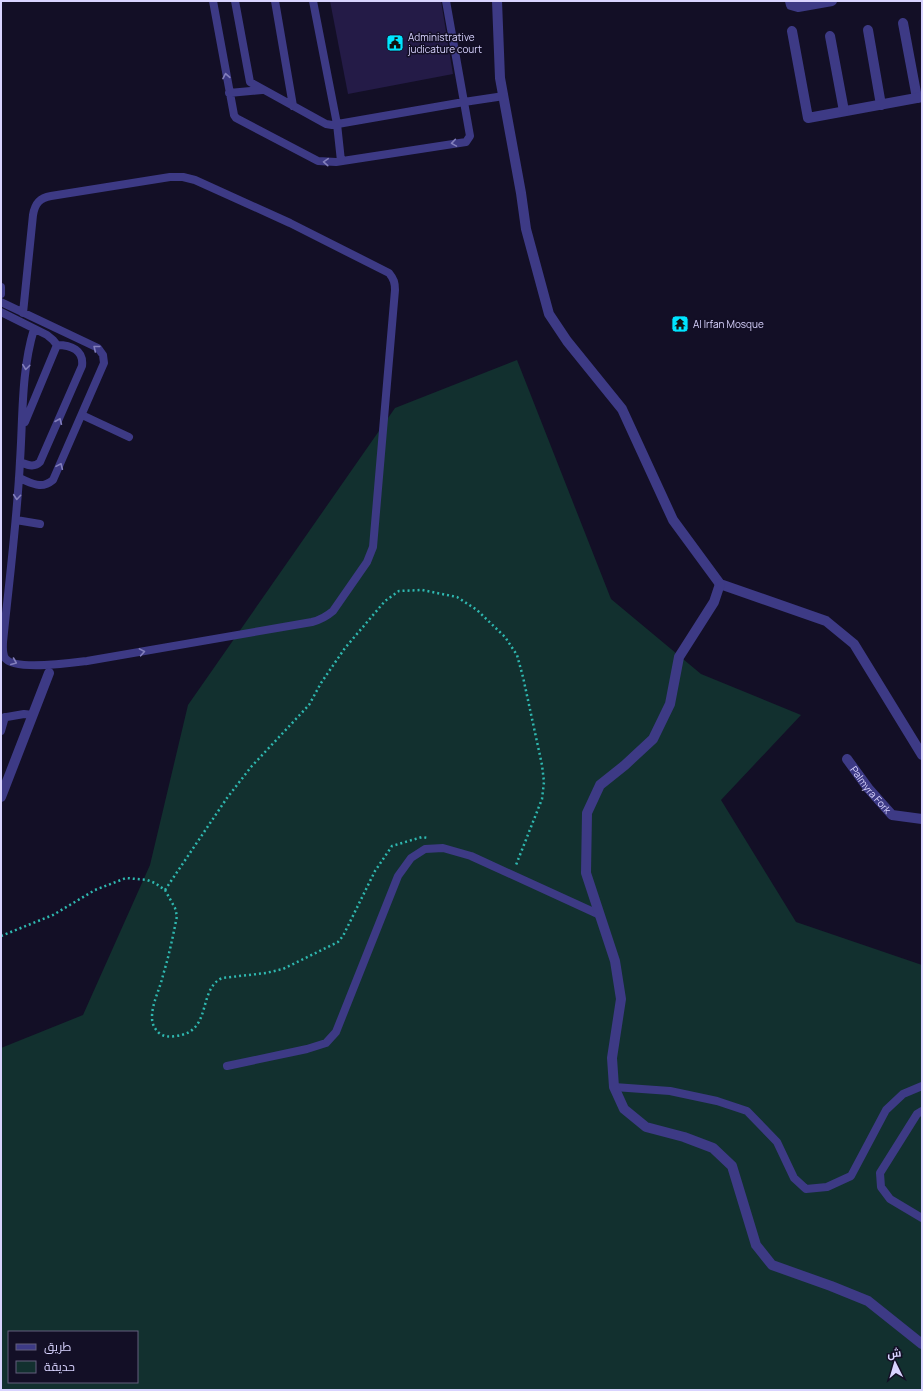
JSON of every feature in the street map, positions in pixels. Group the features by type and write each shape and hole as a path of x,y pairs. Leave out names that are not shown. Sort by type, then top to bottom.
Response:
{"street":[{"path":"497,1 500,78 526,229 549,314 567,341 622,409 673,520 720,584 826,621 854,644 922,755"},
{"path":"790,1 791,5 798,7 832,1"},
{"path":"792,31 808,118 920,97 903,23"},
{"path":"868,30 881,104"},
{"path":"830,36 844,111"},
{"path":"720,584 714,602 679,657 670,704 653,739 625,765 600,785 587,814 586,873 615,961 621,999 612,1058 614,1087 624,1109 646,1127 684,1137 713,1148 732,1166 756,1245 772,1266 831,1286 868,1301 922,1342"},
{"path":"1,797 51,669"},
{"name":"Palmyra Fork","path":"847,759 868,788 892,814 922,819"}],"lane":[{"path":"213,1 232,111 236,118 318,161 341,162 466,142 470,136 446,1"},
{"path":"235,1 249,79 252,84 326,124 332,125 504,96"},
{"path":"275,1 293,106"},
{"path":"313,1 338,124 341,162"},
{"path":"229,93 263,90"},
{"path":"23,313 34,207 38,201 44,197 170,177 183,177 195,180 290,223 389,273 395,284 372,547 367,562 333,611 320,620 312,622 51,669 10,662 5,657 3,650 16,520 26,366 34,329"},
{"path":"1,287 1,294"},
{"path":"1,302 98,348 103,355 104,363 53,480 48,484 41,486 19,478"},
{"path":"1,312 50,337 57,345 75,349 82,356 82,366 43,458 37,465 32,466 20,462"},
{"path":"75,349 80,339"},
{"path":"22,428 57,345"},
{"path":"82,415 129,437"},
{"path":"16,520 40,524"},
{"path":"1,729 3,718 24,714 33,715"},
{"path":"227,1066 307,1049 326,1043 336,1032 398,876 411,858 425,848 443,848 471,856 600,915"},
{"path":"614,1087 670,1091 717,1101 747,1111 777,1142 794,1178 806,1189 827,1187 851,1176 886,1110 903,1094 922,1086"},
{"path":"922,1111 917,1114 880,1173 881,1187 890,1199 922,1218"}],"path":[{"path":"165,890 227,798 251,767 309,705 321,683 346,648 385,601 398,591 422,590 457,597 477,610 500,631 517,655 525,684 542,765 544,782 542,799 512,875"},
{"path":"1,936 53,915 95,890 126,878 146,880 155,883 165,890 175,908 177,916 163,975 152,1012 152,1022 155,1029 162,1035 170,1037 180,1036 197,1027 211,988 216,981 222,978 266,973 283,969 338,942 345,932 375,871 392,846 422,837 431,838 443,848"}],"green space":[{"path":"517,360 611,599 701,674 801,715 721,800 796,922 922,965 922,1390 1,1390 1,1048 83,1015 150,865 188,705 395,408"}],"building":[{"name":"Administrative judicature court","path":"330,1 441,1 453,74 348,94"}],"place":[{"name":"Administrative judicature court","path":"395,43"},
{"name":"Al Irfan Mosque","path":"680,324"}]}
